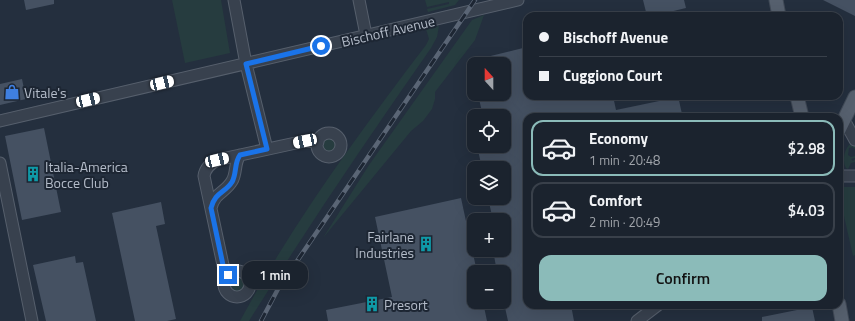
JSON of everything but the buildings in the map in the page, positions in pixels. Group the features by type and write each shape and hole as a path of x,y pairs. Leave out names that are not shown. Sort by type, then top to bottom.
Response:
{"main road":[{"path":"776,0 778,12"},
{"path":"843,121 855,97"},
{"path":"798,100 801,113"},
{"path":"840,309 842,321"}],"street":[{"path":"234,0 246,64 267,149"},
{"path":"359,0 366,35"},
{"name":"Bischoff Avenue","path":"0,121 518,0"},
{"path":"843,127 855,140"},
{"path":"228,275 223,265 204,172 213,162 305,141 318,142"},
{"path":"211,208 216,195 232,182 235,164 240,155"},
{"path":"0,163 32,321"},
{"path":"843,176 855,176"},
{"path":"637,321 653,309"}],"green space":[{"path":"172,0 221,0 230,53 185,63"},
{"path":"425,0 459,0 455,5 428,12 427,9 449,4 449,2 427,7"},
{"path":"484,15 475,40 435,92 435,99 432,109 423,121 411,131 323,238 369,165 472,20"},
{"path":"439,26 437,37 431,48 338,183 249,321 240,321 260,285 304,214 351,145 426,45 429,39 426,29"},
{"path":"329,138 334,140 336,145 334,150 329,152 324,150 322,145 324,140"},
{"path":"850,144 855,146 855,149 852,147 849,148 848,155 851,157 855,156 855,158 851,159 853,161 855,159 855,162 851,163 848,169 846,168 844,159 846,149"},
{"path":"843,187 855,187 855,255 853,256 843,212"},
{"path":"237,278 242,280 244,285 242,290 237,292 232,290 230,285 232,280"}],"railway":[{"path":"261,321 278,289 475,0"}],"place":[{"name":"Vitale's","path":"12,92"},
{"name":"Italia-America Bocce Club","path":"33,174"},
{"name":"Fairlane Industries","path":"426,244"},
{"name":"Presort","path":"372,304"}],"route":[{"path":"228,275 223,265 211,208 213,200 216,195 232,182 235,164 240,155 267,149 246,64 321,46"}]}
